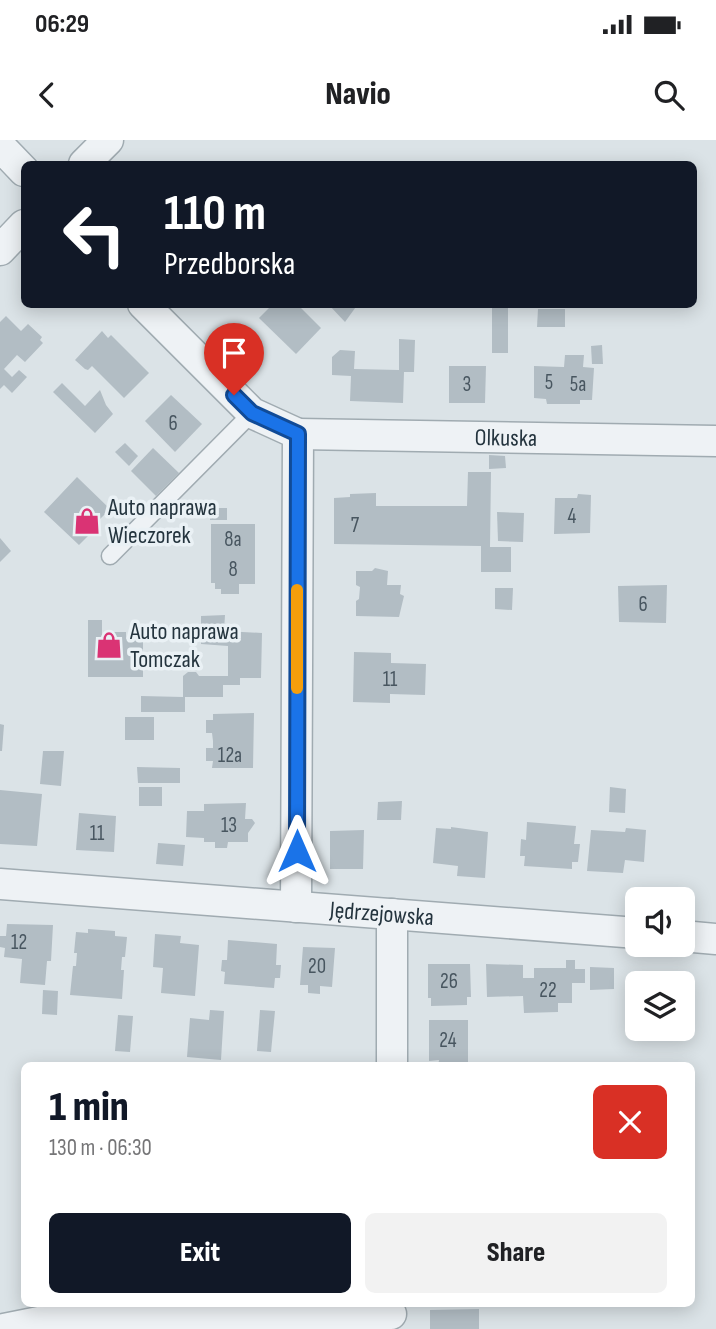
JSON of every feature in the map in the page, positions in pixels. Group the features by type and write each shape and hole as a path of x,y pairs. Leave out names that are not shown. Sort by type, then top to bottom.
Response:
{"street":[{"path":"87,161 108,140"},
{"path":"0,146 21,168"},
{"path":"0,250 21,228"},
{"path":"147,308 252,413 298,434 296,907"},
{"name":"Olkuska","path":"298,434 716,441"},
{"name":"Jędrzejowska","path":"0,884 625,932"},
{"path":"392,914 392,1062"},
{"path":"695,937 716,939"},
{"path":"4,1329 54,1319 391,1316"}],"lane":[{"path":"110,556 252,413"}],"building":[{"path":"269,308 301,308 321,328 296,354 259,318"},
{"path":"332,308 355,308 345,322"},
{"path":"492,308 508,308 508,353 492,353"},
{"path":"538,309 565,309 565,327 537,327"},
{"path":"6,316 21,331 28,324 42,337 40,340 43,343 25,362 17,355 4,369 12,377 19,370 27,377 12,393 4,385 0,389 0,322"},
{"path":"102,331 108,338 111,335 149,373 124,398 92,366 88,370 85,369 75,360"},
{"path":"399,339 415,340 414,372 404,372 403,403 350,401 351,376 332,375 332,357 340,350 355,351 354,369 399,370"},
{"path":"602,345 603,364 592,364 591,346"},
{"path":"565,355 584,355 583,367 594,368 592,400 580,400 580,404 547,404 546,399 534,398 534,366 564,367"},
{"path":"449,366 486,366 485,403 449,403"},
{"path":"62,383 85,406 100,390 113,414 95,433 53,392"},
{"path":"171,395 202,424 175,452 145,421"},
{"path":"125,443 138,456 129,466 115,452"},
{"path":"153,448 179,473 156,496 131,471"},
{"path":"489,455 505,456 506,468 489,469"},
{"path":"468,472 491,472 490,547 511,547 511,572 481,572 481,546 334,544 334,498 376,493 376,506 467,506"},
{"path":"77,477 110,509 96,523 99,525 79,545 44,512"},
{"path":"578,494 591,495 590,533 554,534 555,498 577,498"},
{"path":"210,508 227,508 227,520 210,520"},
{"path":"497,512 524,513 523,542 498,541"},
{"path":"211,524 255,524 255,584 239,584 239,594 221,594 221,589 215,589 215,583 211,583"},
{"path":"0,538 11,551 0,562"},
{"path":"375,568 388,571 387,585 401,585 400,594 404,596 399,617 356,616 360,587 356,585 356,571 372,571"},
{"path":"667,585 666,623 619,622 618,586"},
{"path":"495,588 513,588 512,610 495,609"},
{"path":"225,615 224,631 262,633 261,678 240,678 240,685 223,685 223,697 185,697 185,712 141,712 141,696 183,697 183,676 188,672 196,672 199,676 228,676 228,646 201,644 201,616"},
{"path":"88,620 102,620 102,639 108,639 108,632 126,632 126,639 143,639 143,677 88,677"},
{"path":"354,652 391,653 391,663 426,664 425,695 390,694 390,703 353,702"},
{"path":"254,713 253,768 212,768 213,761 206,761 206,748 213,748 213,741 212,733 206,733 206,720 213,720 213,714"},
{"path":"125,717 154,717 154,740 125,740"},
{"path":"0,724 4,725 2,751 0,751"},
{"path":"43,751 64,751 61,786 40,784"},
{"path":"137,767 180,768 180,783 138,783"},
{"path":"139,787 162,787 162,806 139,806"},
{"path":"610,787 626,789 625,813 609,812"},
{"path":"0,790 42,794 37,846 0,844"},
{"path":"402,801 401,820 377,820 378,802"},
{"path":"246,803 245,819 252,819 255,823 248,833 248,842 228,842 227,848 215,848 215,842 186,837 187,811 204,811 204,804"},
{"path":"79,813 116,816 114,852 76,850"},
{"path":"527,822 576,826 574,844 580,844 578,862 572,862 572,869 524,866 525,856 520,856 521,839 526,840"},
{"path":"451,827 488,832 485,878 457,876 458,866 433,863 436,828"},
{"path":"626,828 646,830 644,862 625,860 623,873 587,871 591,830 625,832"},
{"path":"364,830 363,869 330,869 330,831"},
{"path":"158,843 185,845 183,866 156,864"},
{"path":"7,924 53,925 51,961 47,961 45,985 20,983 22,959 4,957 5,948 0,947 0,936 6,936"},
{"path":"88,929 115,931 115,936 127,937 125,957 122,957 122,999 70,995 73,966 76,966 76,932 88,933"},
{"path":"155,934 181,936 180,943 199,945 195,996 161,993 163,968 153,967"},
{"path":"228,940 277,944 276,965 281,965 280,978 275,978 274,988 224,984 222,960 227,960"},
{"path":"303,947 335,948 332,987 320,986 320,994 308,993 308,985 300,985"},
{"path":"566,960 575,960 575,969 585,969 585,983 572,983 572,1003 558,1003 558,1012 524,1013 523,996 487,997 486,964 523,965 523,978 534,978 534,968 566,968"},
{"path":"428,964 470,964 471,997 467,997 467,1005 431,1006 431,998 428,998"},
{"path":"590,967 614,968 614,989 590,990"},
{"path":"43,990 58,991 57,1015 42,1014"},
{"path":"210,1010 224,1011 221,1060 187,1057 190,1018 209,1020"},
{"path":"260,1010 275,1011 271,1052 257,1051"},
{"path":"118,1015 133,1016 130,1052 115,1051"},
{"path":"429,1020 468,1020 468,1062 429,1061"},
{"path":"479,1309 479,1329 430,1329 430,1310"}],"slow traffic":[{"path":"297,590 297,688"}],"place":[{"name":"Auto naprawa Wieczorek","path":"87,521"},
{"name":"Auto naprawa Tomczak","path":"109,645"}],"route":[{"path":"234,395 252,413 298,434 297,851"}]}
